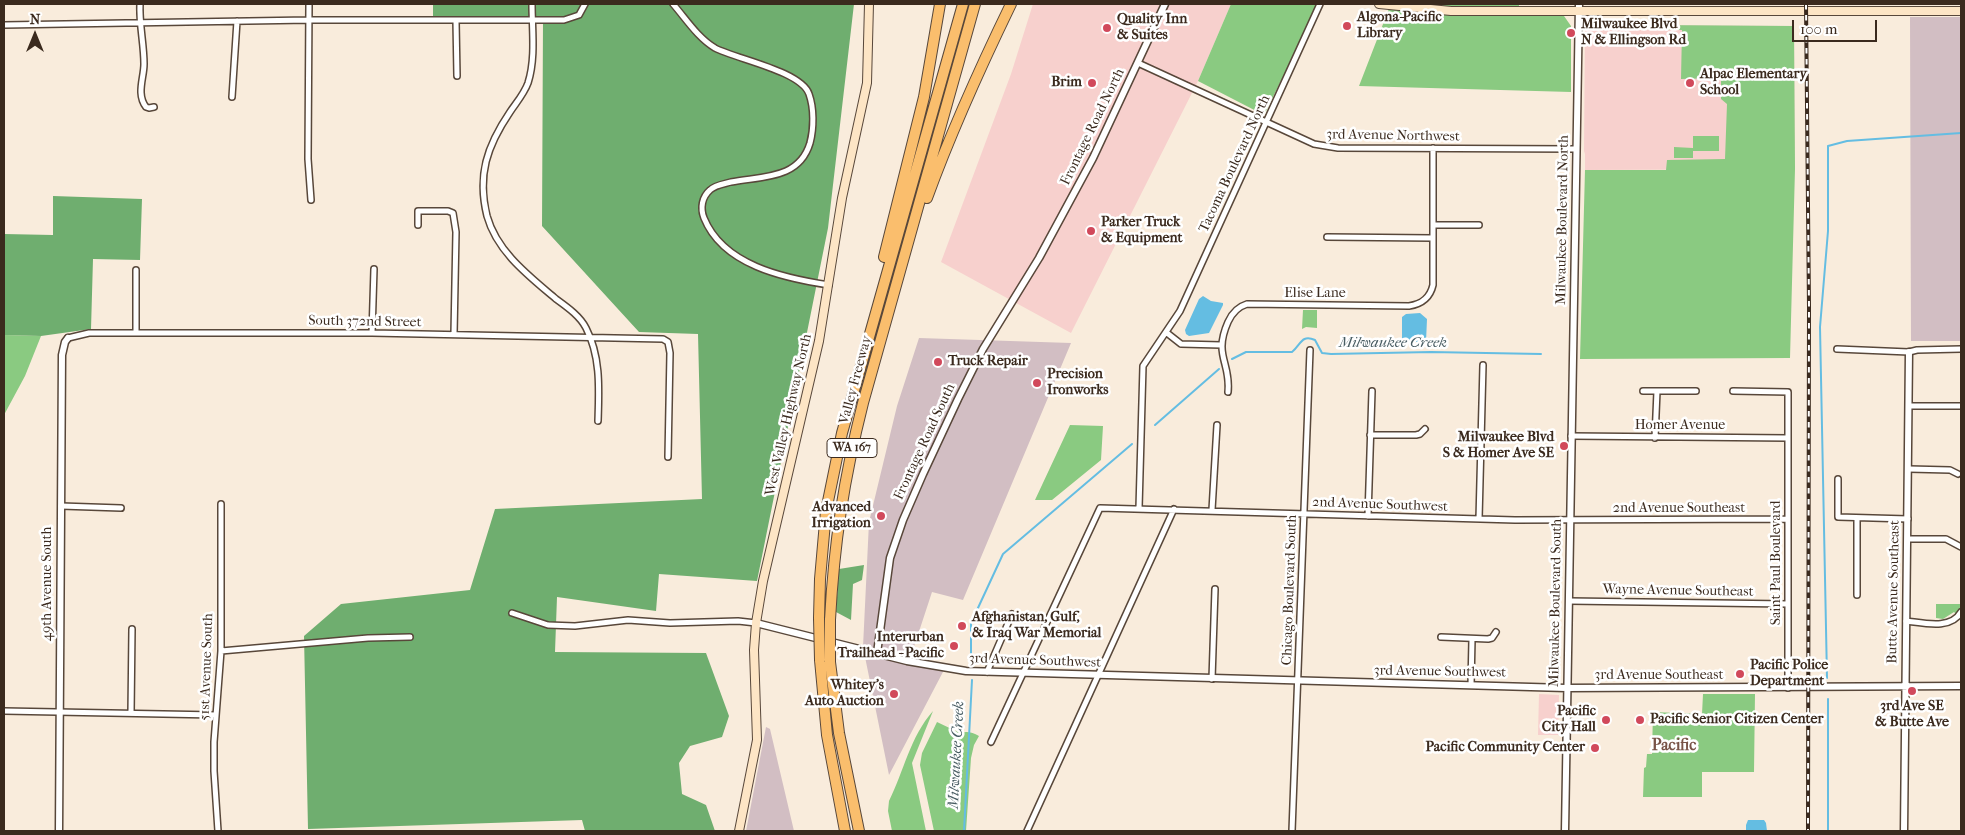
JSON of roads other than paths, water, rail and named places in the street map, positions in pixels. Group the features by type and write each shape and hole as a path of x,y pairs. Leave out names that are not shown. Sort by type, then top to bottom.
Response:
{"highway":[{"path":"859,367 865,329 926,88 940,4"},
{"name":"Valley Freeway","path":"845,831 827,735 820,660 821,559 826,511 838,451 859,367 963,4"},
{"name":"Valley Freeway","path":"859,831 839,733 830,662 830,620 836,539 848,462 975,4"},
{"path":"898,280 947,144 1011,4"}],"main road":[{"name":"West Valley Highway North","path":"740,831 757,740 754,650 756,623 763,581 816,356 842,198 867,83 869,4"},
{"path":"1379,4 1452,11 1579,7 1961,11"}],"street":[{"path":"140,4 139,22 144,63 141,96 146,107 154,106"},
{"path":"309,4 308,159 311,200"},
{"path":"532,4 530,75 524,90 496,133 488,150 484,176 485,206 492,228 508,255 528,275 577,316 586,328 590,337 599,376 598,421"},
{"path":"4,25 309,20 567,20 576,18 581,14 585,4"},
{"path":"673,4 697,33 715,47 792,78 803,84 808,90 812,120 809,146 797,164 787,172 735,181 713,188 703,200 703,216 717,239 733,254 742,259 778,274 828,285"},
{"name":"Frontage Road North","path":"1039,258 1095,156 1165,4"},
{"name":"Tacoma Boulevard North","path":"1139,508 1143,366 1180,311 1320,4"},
{"name":"Milwaukee Boulevard North","path":"1571,436 1579,7"},
{"path":"232,97 236,21"},
{"path":"456,21 457,76"},
{"name":"3rd Avenue Northwest","path":"1138,63 1322,146 1338,148 1576,149"},
{"path":"1327,237 1432,238 1433,148"},
{"path":"418,225 418,211 448,211 453,213 456,232 454,334"},
{"path":"1433,226 1479,225"},
{"name":"Elise Lane","path":"1221,345 1222,336 1230,319 1237,308 1247,304 1409,306 1421,303 1430,294 1433,285 1432,238"},
{"name":"Frontage Road South","path":"877,653 890,558 903,520 968,377 1039,258"},
{"path":"372,332 374,269"},
{"path":"136,270 136,333"},
{"name":"South 372nd Street","path":"68,338 89,332 372,332 664,339 668,342 670,353 668,457"},
{"path":"1167,333 1181,344 1221,345 1228,392"},
{"name":"49th Avenue South","path":"59,831 62,355 64,342 68,338"},
{"path":"1837,349 1909,352 1917,350 1961,349"},
{"name":"Chicago Boulevard South","path":"1292,831 1310,350"},
{"name":"Butte Avenue Southeast","path":"1904,831 1909,352"},
{"path":"1479,519 1483,365"},
{"path":"1368,516 1372,391"},
{"path":"1643,391 1696,391"},
{"path":"1655,438 1657,391"},
{"name":"Saint Paul Boulevard","path":"1732,391 1788,392 1788,688"},
{"path":"1909,406 1961,406"},
{"path":"1212,510 1217,425"},
{"path":"1370,435 1416,435 1425,429"},
{"name":"Homer Avenue","path":"1571,436 1788,438"},
{"name":"Milwaukee Boulevard South","path":"1565,831 1571,436"},
{"path":"1909,469 1950,470 1958,474"},
{"path":"1838,479 1838,517 1908,519"},
{"name":"51st Avenue South","path":"218,831 214,771 221,651 221,504"},
{"path":"61,506 121,508"},
{"name":"2nd Avenue Southwest","path":"1024,672 1100,508 1570,521"},
{"path":"1027,831 1174,509"},
{"path":"1857,518 1857,595"},
{"name":"2nd Avenue Southeast","path":"1570,521 1788,519"},
{"path":"1908,539 1946,539 1961,547"},
{"path":"1212,679 1215,588"},
{"name":"Wayne Avenue Southeast","path":"1569,601 1788,604"},
{"path":"1906,621 1947,623 1957,618 1961,612"},
{"name":"3rd Avenue Southwest","path":"512,613 548,625 589,625 628,620 670,623 738,621 756,623 941,668 987,672 1566,688"},
{"path":"987,672 1012,614"},
{"path":"131,714 132,629"},
{"path":"1441,637 1488,639 1492,638 1496,632"},
{"path":"221,651 368,638 410,637"},
{"path":"1471,685 1472,639"},
{"path":"991,742 1024,672"},
{"name":"3rd Avenue Southeast","path":"1566,688 1961,686"},
{"path":"4,711 216,715"}],"water":[{"path":"1203,296 1211,301 1223,303 1223,305 1209,333 1189,336 1185,330 1199,299"},
{"path":"1420,313 1427,319 1426,342 1402,342 1402,317 1406,314"},
{"path":"1748,820 1764,820 1767,831 1746,831"}],"waterway":[{"path":"1827,678 1820,327 1828,231 1828,146 1847,141 1961,133"},
{"name":"Milwaukee Creek","path":"1232,359 1246,352 1292,352 1307,338 1315,340 1322,353 1331,354 1431,352 1541,354"},
{"name":"Milwaukee Creek","path":"1155,425 1219,369"},
{"name":"Milwaukee Creek","path":"971,663 971,623 1003,554 1132,444"},
{"name":"Milwaukee Creek","path":"964,831 972,680"},
{"path":"1828,699 1828,831"}],"railway":[{"path":"1806,4 1809,307 1808,831"}],"place":[{"name":"Algona-Pacific Library","path":"1347,26"},
{"name":"Quality Inn & Suites","path":"1107,28"},
{"name":"Milwaukee Blvd N & Ellingson Rd","path":"1571,33"},
{"name":"Brim","path":"1092,83"},
{"name":"Alpac Elementary School","path":"1690,83"},
{"name":"Parker Truck & Equipment","path":"1091,231"},
{"name":"Truck Repair","path":"938,362"},
{"name":"Precision Ironworks","path":"1037,383"},
{"name":"Milwaukee Blvd S & Homer Ave SE","path":"1564,446"},
{"name":"Advanced Irrigation","path":"881,516"},
{"name":"Afghanistan, Gulf, & Iraq War Memorial","path":"962,626"},
{"name":"Interurban Trailhead - Pacific","path":"954,646"},
{"name":"Pacific Police Department","path":"1740,674"},
{"name":"3rd Ave SE & Butte Ave","path":"1912,691"},
{"name":"Whitey's Auto Auction","path":"894,694"},
{"name":"Pacific City Hall","path":"1606,720"},
{"name":"Pacific Senior Citizen Center","path":"1640,720"},
{"name":"Pacific Community Center","path":"1595,748"}],"district":[{"name":"Pacific","path":"1674,746"}]}
